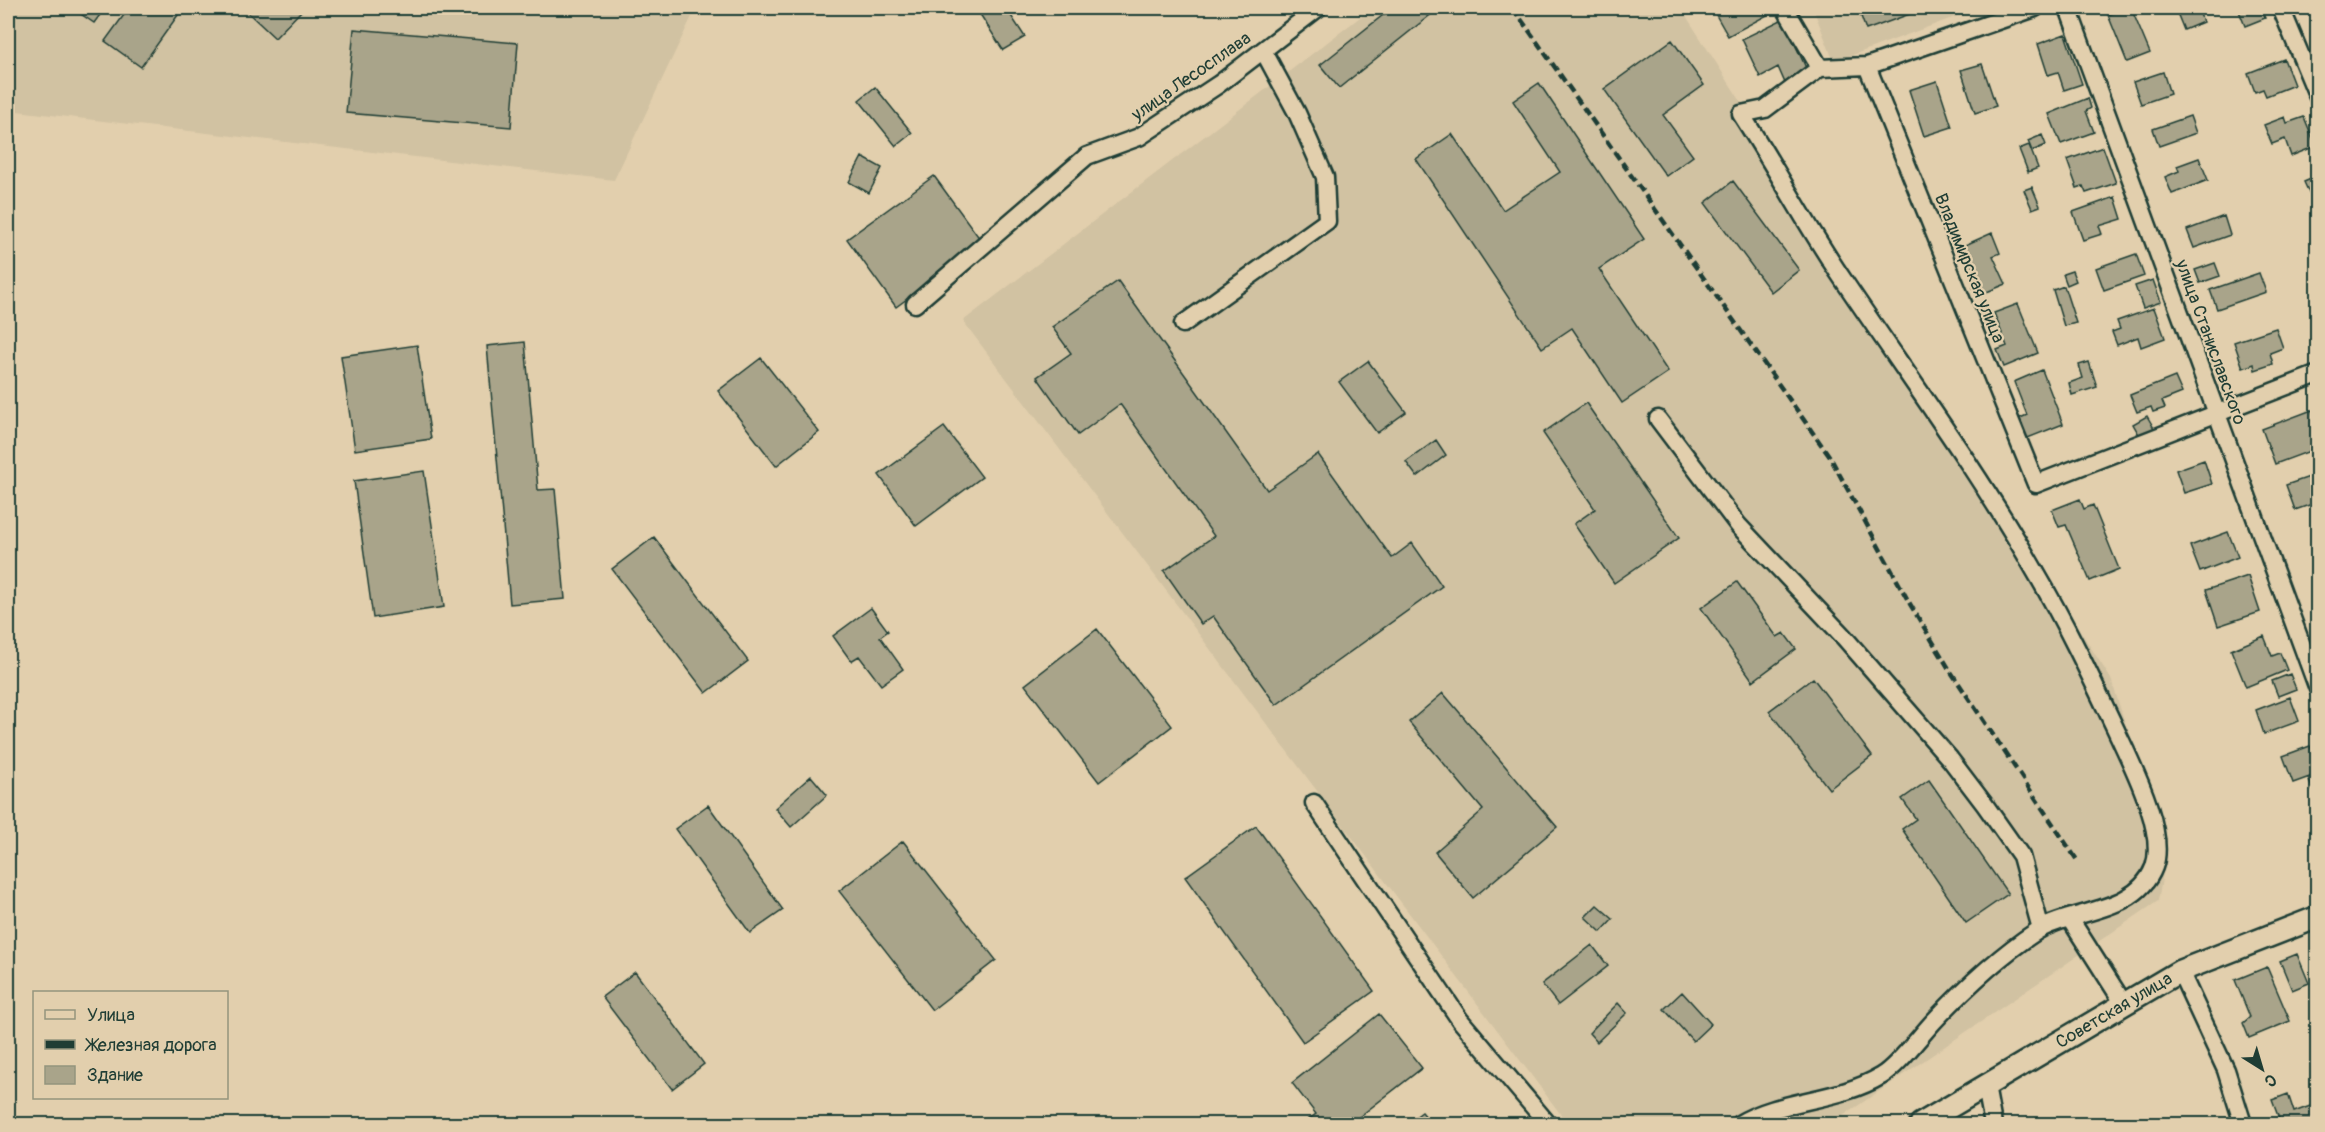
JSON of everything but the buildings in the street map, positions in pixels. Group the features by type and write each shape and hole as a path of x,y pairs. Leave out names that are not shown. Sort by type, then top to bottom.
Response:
{"main road":[{"name":"Советская улица","path":"1921,1125 2180,971 2318,917"}],"street":[{"name":"улица Лесосплава","path":"915,304 1087,156 1139,137 1219,84 1318,8"},
{"path":"1785,8 1821,68"},
{"path":"1739,1125 1755,1114 1839,1093 1884,1075 1956,998 2005,954 2041,929 2101,910 2137,892 2154,867 2156,830 2136,774 2106,709 2036,573 1923,396 1840,275 1741,114 1765,109 1821,68 1867,66 2035,8"},
{"name":"улица Станиславского","path":"2068,8 2318,689"},
{"path":"2281,8 2318,97"},
{"path":"1183,324 1327,221 1325,177 1297,113 1263,50"},
{"name":"Владимирская улица","path":"1867,66 2036,484 2217,414"},
{"path":"2217,414 2318,374"},
{"path":"1658,419 1738,525 1843,636 1950,759 1985,805 2021,856 2041,929"},
{"path":"1314,803 1460,1020 1548,1125"},
{"path":"2070,920 2124,1004"},
{"path":"2180,971 2226,1070 2243,1125"},
{"path":"1986,1086 1993,1125"}],"shaded area":[{"path":"8,8 696,8 614,180 8,110"},
{"path":"1372,8 1681,8 2111,679 2166,857 2158,901 1831,1124 1568,1124 963,321"},
{"path":"1813,8 1979,8 1834,62"}],"railway":[{"path":"1513,8 1830,457 1910,604 1951,672 2077,860"}]}
